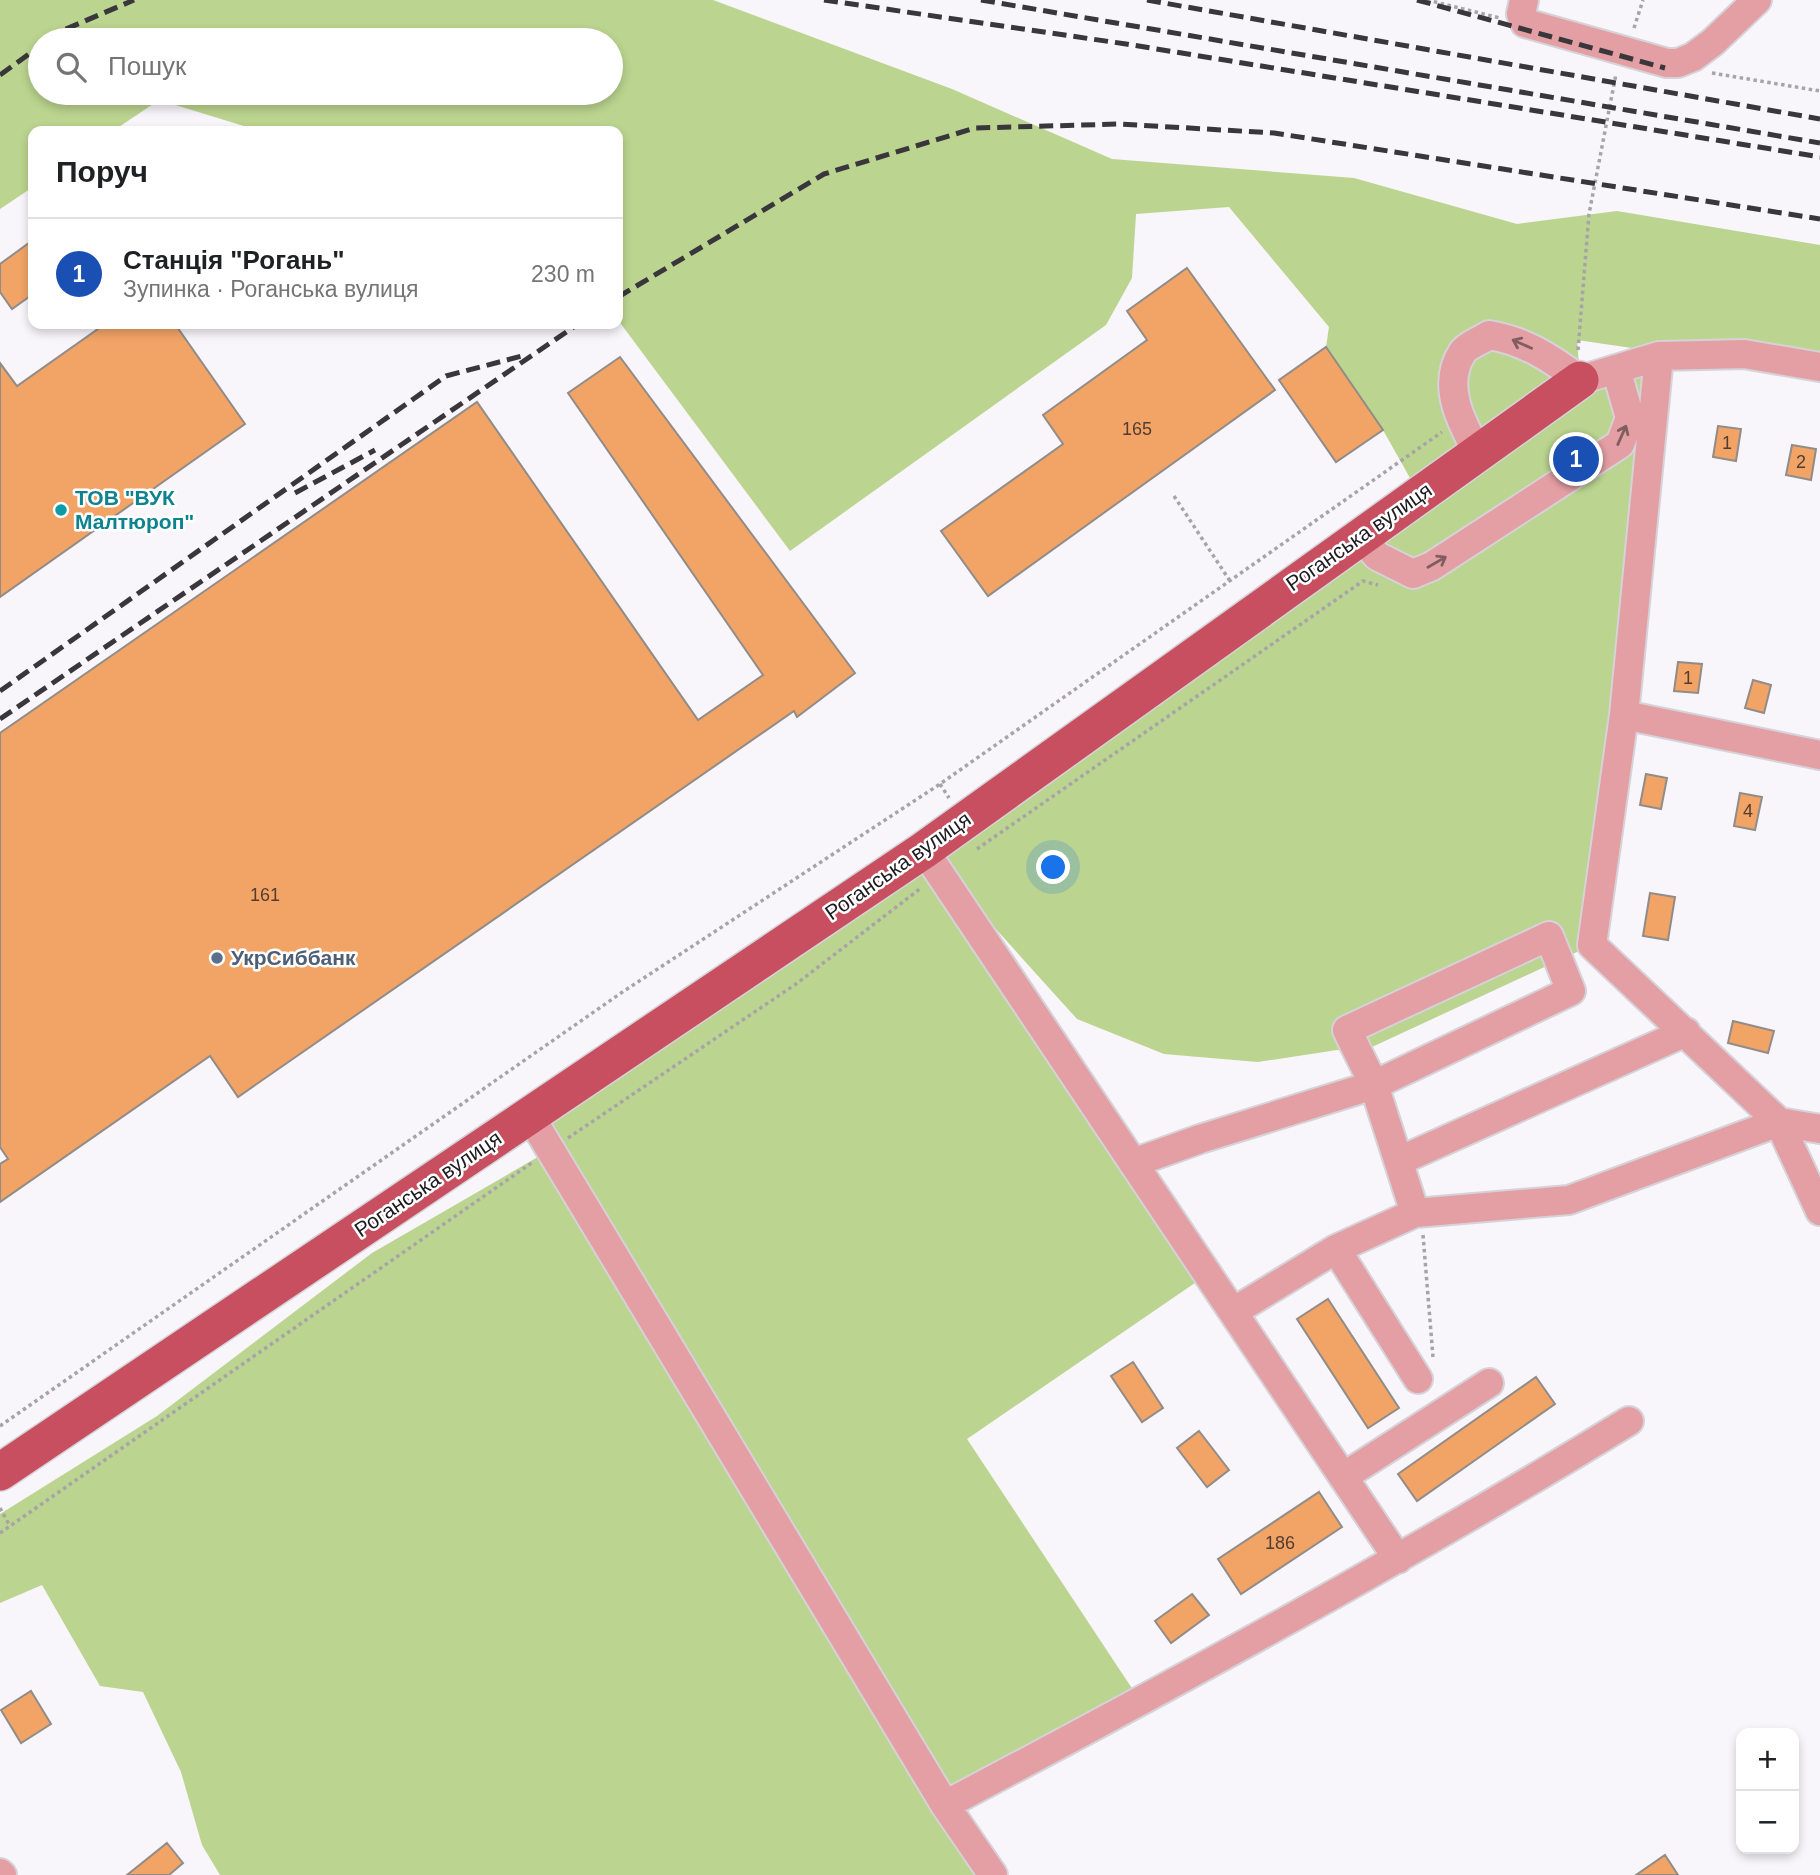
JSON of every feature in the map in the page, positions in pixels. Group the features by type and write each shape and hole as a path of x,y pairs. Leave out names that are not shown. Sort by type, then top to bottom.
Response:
{"main road":[{"name":"Роганська вулиця","path":"0,1472 530,1116 932,862 1360,536 1580,380"}],"street":[{"path":"1524,11 1621,51 1673,63 1693,57 1757,0"},
{"path":"1478,453 1460,420 1452,381 1462,352 1489,335 1514,339 1549,356 1580,380"},
{"name":"Роганська вулиця","path":"1580,380 1660,356 1744,354 1820,367"},
{"path":"1660,356 1624,715 1592,945 1779,1122 1820,1211"},
{"path":"1360,536 1377,556 1413,574 1432,566 1620,444 1630,418 1616,369"},
{"path":"1624,715 1820,755"},
{"path":"932,862 1398,1559"},
{"path":"1133,1163 1200,1139 1374,1085 1571,991 1549,936 1347,1030 1374,1085 1418,1213"},
{"path":"1399,1161 1686,1032"},
{"path":"530,1116 945,1805 992,1875"},
{"path":"1233,1312 1336,1249 1418,1213 1569,1200 1779,1122 1820,1129"},
{"path":"1336,1249 1426,1370"},
{"path":"1343,1477 1489,1383"},
{"path":"945,1805 1141,1702 1398,1559 1629,1421"}],"path":[{"path":"1427,0 1524,11"},
{"path":"1580,380 1577,339 1589,214 1621,51"},
{"path":"1673,63 1820,91"},
{"path":"1612,94 1618,96"},
{"path":"0,1426 621,993 940,784 1460,420"},
{"path":"1174,496 1230,581"},
{"path":"0,1533 550,1150 796,984 932,862 1363,581 1382,586"},
{"path":"1418,1213 1426,1370"},
{"path":"0,1508 10,1526"}],"green space":[{"path":"0,0 713,0 952,89 1112,159 1354,178 1517,224 1617,211 1820,245 1820,367 1744,354 1632,348 1577,340 1580,379 1659,356 1592,945 1359,1053 1337,1050 1258,1062 1164,1054 1077,1019 929,855 1208,1274 967,1439 1141,1702 945,1805 993,1875 220,1875 202,1845 181,1772 143,1692 100,1686 42,1585 0,1603 0,1514 157,1416 372,1253 550,1150 530,1116 1419,494 1383,430 1326,347 1329,327 1229,207 1136,214 1132,278 1106,325 790,551 623,327 623,126 244,126 175,105 623,105 623,28 28,28 28,105 152,105 120,126 28,126 28,190 0,209"}],"building":[{"path":"28,244 28,298 12,309 0,292 0,264"},
{"path":"1187,268 1275,390 988,596 941,531 1063,444 1043,415 1147,340 1127,311"},
{"name":"ТОВ \"ВУК Малтюроп\"","path":"98,329 178,329 245,424 0,597 0,363 17,386"},
{"path":"1326,347 1383,430 1336,462 1279,380"},
{"path":"620,357 855,673 797,717 794,711 238,1097 210,1056 0,1202 0,1164 8,1159 0,1147 0,733 477,402 698,720 763,675 568,393"},
{"path":"1718,426 1741,429 1736,461 1713,457"},
{"path":"1792,445 1816,449 1811,480 1786,475"},
{"path":"1678,662 1702,664 1698,693 1674,691"},
{"path":"1753,680 1771,685 1764,713 1745,708"},
{"path":"1646,774 1667,778 1661,809 1640,805"},
{"path":"1740,793 1762,797 1755,830 1734,826"},
{"path":"1650,893 1675,897 1668,940 1643,936"},
{"path":"1733,1021 1774,1031 1768,1053 1728,1043"},
{"path":"1328,1299 1399,1408 1368,1428 1297,1319"},
{"path":"1133,1362 1163,1408 1142,1422 1111,1376"},
{"path":"1536,1377 1555,1404 1417,1501 1398,1474"},
{"path":"1199,1431 1229,1470 1207,1487 1177,1448"},
{"path":"1319,1492 1342,1527 1241,1594 1218,1559"},
{"path":"1192,1594 1209,1615 1171,1643 1155,1621"},
{"path":"31,1691 51,1724 21,1743 1,1710"},
{"path":"167,1843 183,1863 169,1875 127,1875"},
{"path":"1665,1855 1678,1875 1636,1875"}],"railway":[{"path":"68,28 134,0"},
{"path":"824,0 1126,44 1820,157"},
{"path":"981,0 1820,143"},
{"path":"1147,0 1820,119"},
{"path":"1417,0 1665,68"},
{"path":"0,75 28,55"},
{"path":"623,294 824,174 975,128 1120,124 1274,133 1820,219"},
{"path":"0,719 571,329"},
{"path":"0,691 446,376 522,356"},
{"path":"295,493 375,450"}],"place":[{"name":"Станція \"Рогань\"","path":"1576,459"},
{"name":"ТОВ \"ВУК Малтюроп\"","path":"61,510"},
{"name":"УкрСиббанк","path":"217,958"}]}
